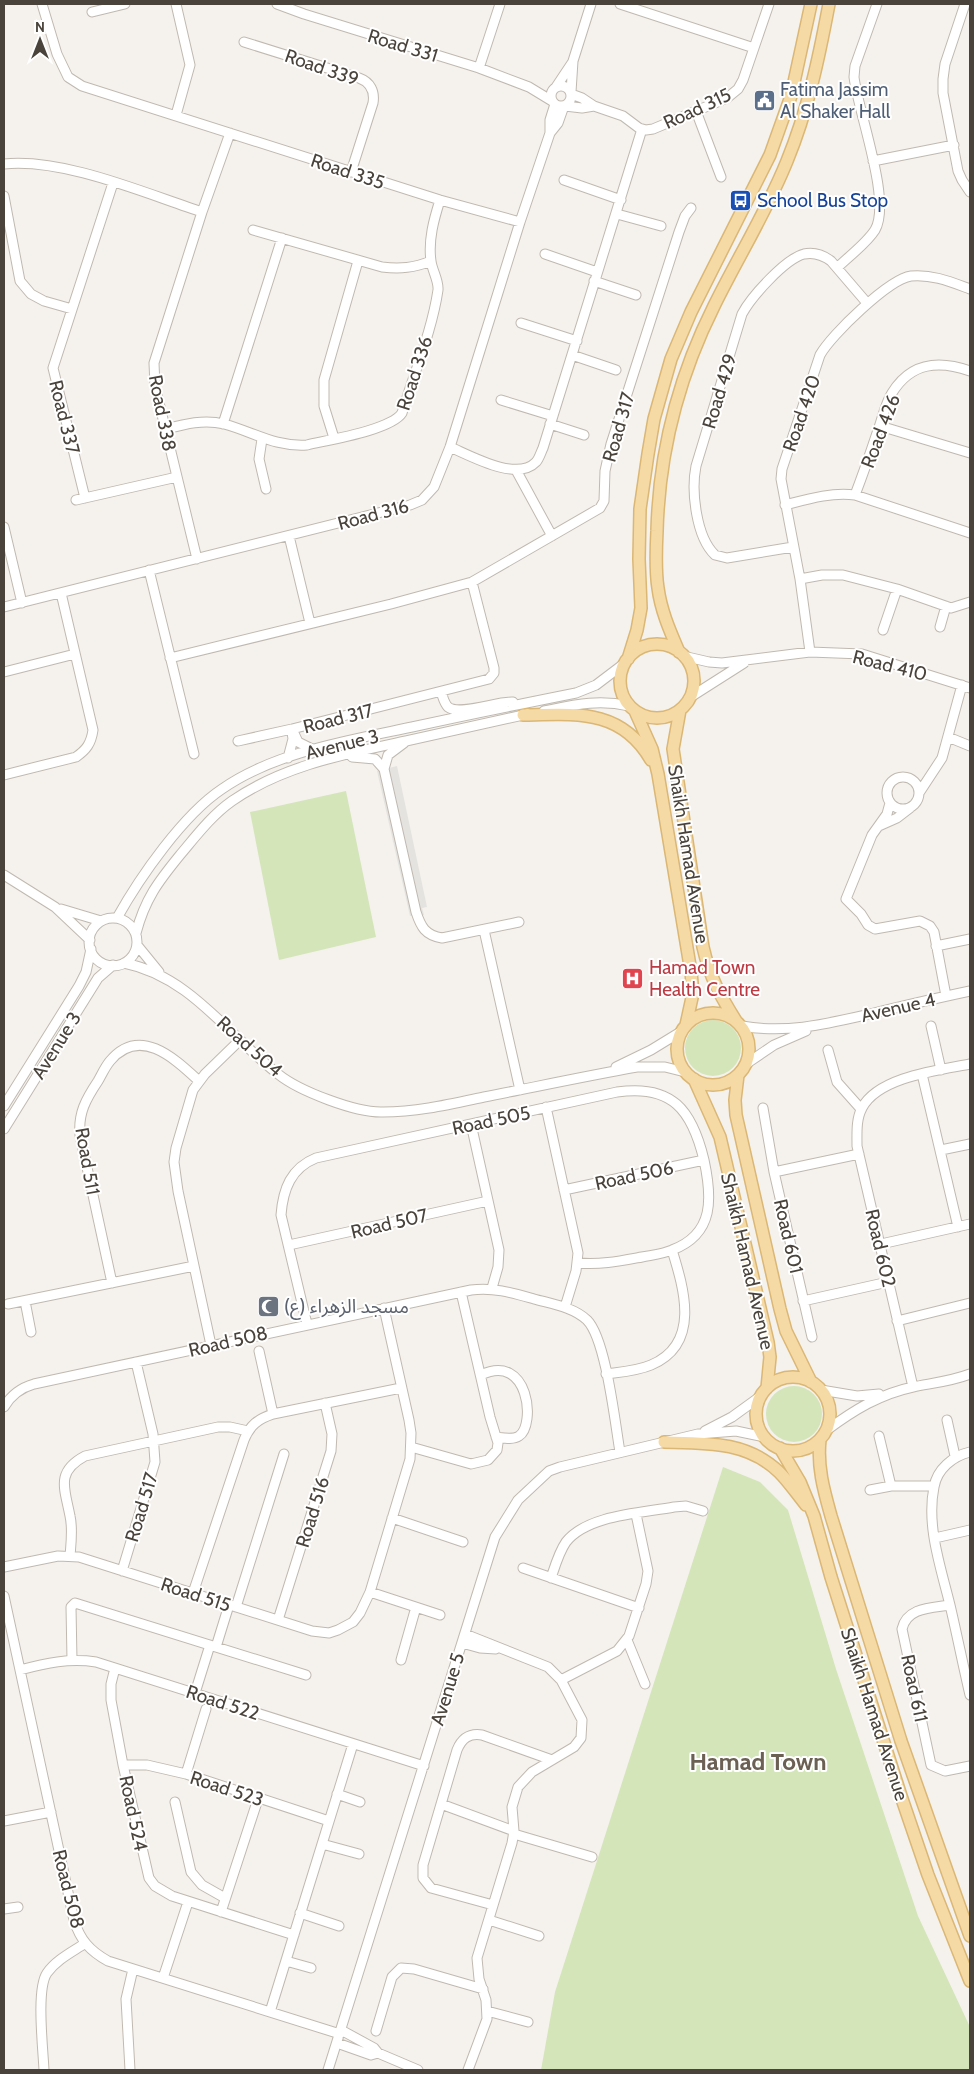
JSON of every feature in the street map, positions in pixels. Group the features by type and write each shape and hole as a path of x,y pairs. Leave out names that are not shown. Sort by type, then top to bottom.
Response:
{"main road":[{"path":"811,4 795,81 774,146 691,312 669,367 654,419 640,509 641,608 637,630 620,681 621,690 632,709 653,718 672,715 680,710 689,698 692,690 692,672 681,654 662,610 656,562 658,512 670,428 686,370 704,327 736,262 770,200 796,138 816,70 829,4"},
{"path":"626,661 643,648 652,645 671,648 681,654"},
{"name":"Shaikh Hamad Avenue","path":"632,709 652,749 658,774 691,972 693,993 684,1028"},
{"name":"Shaikh Hamad Avenue","path":"680,710 673,749 703,947 708,972 719,994 739,1024"},
{"path":"523,715 570,714 605,719 620,726 642,745 658,774"},
{"path":"710,1013 724,1014 739,1024 749,1045 746,1064 738,1075 720,1085 706,1084 690,1076 679,1062 677,1050 684,1028 697,1017 710,1013"},
{"name":"Shaikh Hamad Avenue","path":"738,1075 734,1100 736,1115 780,1309 786,1331 811,1382"},
{"name":"Shaikh Hamad Avenue","path":"690,1076 713,1119 724,1157 768,1342 770,1357 764,1392"},
{"path":"784,1378 798,1378 811,1382 821,1390 829,1406 830,1418 827,1430 820,1440 801,1450 780,1448 765,1437 759,1428 756,1415 764,1392 784,1378"},
{"name":"Shaikh Hamad Avenue","path":"820,1440 818,1455 826,1499 901,1740 970,1936"},
{"path":"664,1442 724,1444 753,1454 777,1471 814,1516"},
{"name":"Shaikh Hamad Avenue","path":"780,1448 800,1482 814,1516 901,1796 928,1875 970,1981"}],"street":[{"name":"Road 335","path":"42,4 57,54 68,77 90,88 440,200 520,222"},
{"path":"92,12 125,4"},
{"path":"176,4 190,65 176,115"},
{"name":"Road 331","path":"277,4 479,68 529,87 553,102"},
{"path":"304,14 306,4"},
{"path":"479,68 500,4"},
{"path":"573,61 551,92 553,102 565,106 571,99 573,61 591,4"},
{"path":"620,4 754,48"},
{"name":"Road 315","path":"571,93 594,106 623,116 642,129 653,129 727,98 738,89 769,4"},
{"path":"837,268 869,237 878,222 880,206 873,161 854,77 855,66 877,4"},
{"path":"965,4 945,64 943,93 958,171 970,192"},
{"name":"Road 339","path":"244,42 359,78 368,83 373,93 373,104 351,172"},
{"name":"Road 331","path":"529,87 556,87"},
{"path":"556,87 566,87 571,93"},
{"name":"Road 316","path":"4,607 289,536 410,505 422,500 434,487 450,447 520,222 550,133 553,102"},
{"name":"Road 315","path":"565,106 582,108 594,106"},
{"name":"Road 316","path":"550,133 558,123 565,106"},
{"path":"696,111 721,177"},
{"name":"Road 315","path":"516,470 525,469 536,462 543,448 642,129"},
{"name":"Road 338","path":"196,559 155,386 154,362 202,212 230,133"},
{"path":"873,161 954,145"},
{"path":"4,164 20,162 41,164 113,183 202,212"},
{"path":"564,180 621,200"},
{"name":"Road 337","path":"113,183 53,368 53,375 80,499 177,477"},
{"path":"4,196 20,281 31,294 44,301 72,309"},
{"name":"Road 336","path":"166,429 195,422 223,424 262,439 295,446 307,445 378,428 394,422 402,413 434,309 438,288 431,261 434,218 440,200"},
{"name":"Road 317","path":"170,658 447,590 472,582 597,510 602,504 605,471 611,444 679,232 685,216 691,208"},
{"path":"617,214 661,226"},
{"path":"253,230 358,261 398,268 414,267 431,261"},
{"path":"223,424 282,238"},
{"path":"545,254 636,295"},
{"name":"Road 429","path":"793,547 727,558 715,556 703,539 696,510 694,476 742,314 753,295 788,264 804,254 818,254 825,257 868,303"},
{"path":"334,438 324,406 324,380 358,261"},
{"name":"Road 420","path":"810,652 800,579 781,479 782,469 820,355 831,339 868,303 901,279 909,276 928,276 970,289"},
{"path":"522,323 576,341"},
{"path":"572,355 616,370"},
{"name":"Road 426","path":"855,495 892,393 912,372 930,365 944,364 970,371"},
{"path":"501,400 584,435"},
{"path":"880,426 970,453"},
{"path":"262,439 259,459 266,489"},
{"path":"450,447 509,470 516,470 552,536"},
{"path":"785,505 826,495 855,495 970,533"},
{"path":"4,530 22,603"},
{"path":"289,536 310,624"},
{"path":"149,570 194,754"},
{"path":"800,579 822,575 843,575 898,589 946,606 958,607 970,602"},
{"name":"Road 317","path":"238,741 485,681 494,673 472,582"},
{"path":"883,630 898,589"},
{"path":"4,775 76,757 92,741 93,730 61,593"},
{"path":"940,627 946,606"},
{"name":"Road 410","path":"681,654 715,663 748,661 810,652 862,654 966,686"},
{"path":"4,672 75,654"},
{"name":"Avenue 3","path":"117,918 166,846 208,799 249,773 288,758 375,735 590,689 626,661"},
{"name":"Road 410","path":"689,698 718,678 748,661"},
{"path":"919,793 940,762 966,686"},
{"path":"441,692 444,702 454,710 502,702 529,702"},
{"name":"Avenue 3","path":"136,933 143,906 160,879 205,825 231,801 264,782 292,770 338,757 523,715 584,703 606,701 632,709"},
{"name":"Road 317","path":"292,729 298,742 315,750"},
{"name":"Road 317","path":"288,758 293,739 292,729"},
{"path":"948,738 970,746"},
{"path":"406,741 388,755 384,769 420,925 425,932 442,938 519,922"},
{"path":"338,757 375,759 384,769"},
{"path":"910,808 901,809 890,803 886,794 890,782 900,776 913,780 931,775"},
{"path":"876,827 897,818 918,800 918,786 913,780"},
{"path":"890,803 884,819 876,827 849,889 846,897 847,901 861,914 868,925 875,929 916,922 927,923 932,929 946,996"},
{"path":"4,875 55,907 101,922"},
{"path":"55,907 90,944 102,962 112,965 124,963 130,959 137,945 136,933 128,923 117,918 101,922 93,929 90,944"},
{"path":"484,930 520,1090"},
{"path":"936,946 970,939"},
{"name":"Avenue 3","path":"4,1106 79,986 86,972 90,944"},
{"name":"Road 504","path":"137,945 163,976"},
{"name":"Road 504","path":"124,963 152,970 163,976 214,1014 239,1041 280,1076 308,1091 346,1106 382,1112 419,1110 604,1073 649,1066 690,1076"},
{"name":"Avenue 3","path":"4,1129 98,978 112,965"},
{"name":"Avenue 4","path":"739,1024 758,1030 789,1030 825,1024 970,991"},
{"name":"Avenue 4","path":"746,1064 774,1045 825,1024"},
{"path":"931,1026 941,1070"},
{"name":"Road 504","path":"604,1073 651,1050 684,1028"},
{"path":"211,1345 178,1191 174,1162 179,1134 189,1101 199,1081 239,1041"},
{"name":"Road 511","path":"112,1283 80,1135 82,1108 110,1062 116,1055 130,1048 145,1046 164,1052 199,1081"},
{"path":"828,1050 837,1082 861,1109 875,1093 885,1086 922,1074 970,1064"},
{"path":"922,1074 958,1227"},
{"name":"Road 505","path":"307,1324 283,1226 282,1204 290,1179 297,1169 306,1162 316,1158 630,1090 644,1090 674,1103 686,1114 697,1134 704,1160 710,1199 707,1216 699,1230 687,1242 672,1250 606,1264 578,1263"},
{"path":"546,1107 577,1244 578,1263 565,1307"},
{"name":"Road 601","path":"763,1108 774,1172 812,1337"},
{"name":"Road 602","path":"861,1109 857,1127 857,1146 913,1387"},
{"path":"471,1124 499,1250 498,1267 492,1288"},
{"path":"941,1150 970,1144"},
{"name":"Road 601","path":"774,1172 859,1154"},
{"name":"Road 506","path":"564,1190 704,1160"},
{"name":"Road 507","path":"289,1246 488,1201"},
{"path":"881,1244 970,1224"},
{"path":"606,1374 653,1364 672,1350 680,1338 684,1325 684,1295 672,1250"},
{"path":"8,1304 194,1266"},
{"path":"804,1301 888,1282"},
{"name":"Road 508","path":"4,1407 11,1397 26,1386 307,1324 461,1292 492,1288 565,1307 588,1321 594,1330 606,1374 620,1452"},
{"path":"411,1447 465,1463 477,1464 488,1460 496,1454 498,1446 461,1292"},
{"path":"25,1301 31,1332"},
{"path":"897,1321 970,1303"},
{"name":"Road 515","path":"4,1567 58,1556 70,1556 320,1633 338,1630 353,1622 360,1613 370,1592 407,1470 411,1447 411,1433 384,1308"},
{"path":"259,1351 273,1414"},
{"name":"Road 517","path":"122,1571 153,1473 154,1442 136,1362"},
{"path":"481,1375 498,1370 514,1375 519,1380 527,1407 526,1426 522,1433 513,1438 496,1437"},
{"path":"827,1430 871,1400 913,1387 939,1383 970,1374"},
{"path":"194,1593 248,1431 261,1418 401,1388"},
{"path":"821,1390 857,1396 904,1390"},
{"name":"Avenue 5","path":"698,1434 732,1417 764,1392"},
{"name":"Road 516","path":"278,1620 331,1451 332,1434 326,1403"},
{"path":"947,1420 955,1456"},
{"path":"154,1442 218,1427 230,1427 248,1431"},
{"name":"Avenue 5","path":"328,2070 495,1537 518,1500 549,1471 620,1452 698,1434 736,1431 765,1437"},
{"path":"880,1436 891,1486"},
{"name":"Road 517","path":"70,1556 72,1526 64,1492 64,1480 68,1470 75,1461 85,1456 154,1442"},
{"path":"970,1452 955,1456 939,1474 934,1486 932,1505 935,1538 970,1695"},
{"path":"195,1693 213,1646 232,1606 284,1454"},
{"path":"870,1490 891,1486 934,1486"},
{"path":"551,1578 565,1544 587,1525 680,1506 692,1507 703,1511"},
{"path":"561,1680 617,1650 627,1640 648,1571 636,1514"},
{"path":"392,1518 463,1542"},
{"path":"935,1538 970,1530"},
{"path":"523,1568 638,1608"},
{"path":"370,1592 440,1615"},
{"name":"Road 508","path":"4,1596 7,1623 20,1670 74,1920 84,1944 95,1954 108,1961 270,2012 339,2036"},
{"path":"72,1660 71,1607 75,1603 306,1675"},
{"name":"Road 611","path":"950,1605 914,1612 907,1617 902,1629 932,1765 945,1771 970,1766"},
{"path":"401,1660 416,1607"},
{"path":"463,1638 480,1648 499,1649 539,1662 555,1673 561,1680 582,1720 583,1732 574,1747 526,1776 518,1787 512,1807 514,1832 478,1958 477,1968 487,2010 485,2028 468,2070"},
{"path":"627,1640 645,1684"},
{"path":"960,1649 970,1647"},
{"name":"Road 522","path":"20,1670 48,1663 72,1660 96,1662 424,1766"},
{"name":"Road 524","path":"115,1668 111,1684 111,1700 123,1765 149,1878 162,1892 294,1935"},
{"path":"186,1774 206,1709"},
{"path":"494,1905 431,1888 423,1878 423,1866 457,1750 464,1739 469,1736 482,1735 552,1760"},
{"path":"270,2012 353,1744"},
{"name":"Road 523","path":"123,1765 147,1765 186,1774 329,1821"},
{"path":"337,1794 360,1802"},
{"path":"221,1912 258,1798"},
{"path":"175,1802 191,1872 202,1885 225,1898"},
{"path":"441,1804 514,1832 592,1857"},
{"path":"4,1821 51,1812"},
{"path":"322,1844 358,1854"},
{"path":"163,1978 188,1902"},
{"path":"4,1910 18,1907"},
{"path":"300,1913 339,1926"},
{"path":"489,1920 539,1936"},
{"path":"44,2070 41,1995 44,1979 53,1966 84,1944"},
{"path":"286,1961 310,1968"},
{"path":"376,2031 392,1977 401,1968 414,1968 483,1989"},
{"path":"130,2070 126,1999 133,1969"},
{"path":"487,2010 528,2022"},
{"path":"339,2036 371,2054 378,2053"},
{"path":"339,2036 372,2046 378,2053 418,2070"}],"green space":[{"path":"346,791 376,937 279,960 250,812"},
{"path":"713,1020 724,1022 733,1028 739,1037 741,1048 739,1059 733,1068 724,1074 713,1076 702,1074 693,1068 687,1059 685,1048 687,1037 693,1028 702,1022"},
{"path":"788,1386 800,1386 810,1390 818,1398 822,1414 818,1430 810,1438 800,1442 788,1442 778,1438 770,1430 766,1420 766,1408 770,1398 778,1390"},
{"path":"723,1467 760,1482 788,1510 836,1669 918,1916 970,2027 970,2070 541,2070 555,1992"}],"shaded area":[{"path":"397,766 427,907 422,908 424,915 410,916 377,771"}],"place":[{"name":"Fatima Jassim Al Shaker Hall","path":"764,100"},
{"name":"School Bus Stop","path":"741,200"},
{"name":"Hamad Town Health Centre","path":"633,978"},
{"name":"مسجد الزهراء (ع)","path":"268,1306"}],"district":[{"name":"Hamad Town","path":"758,1762"}]}
